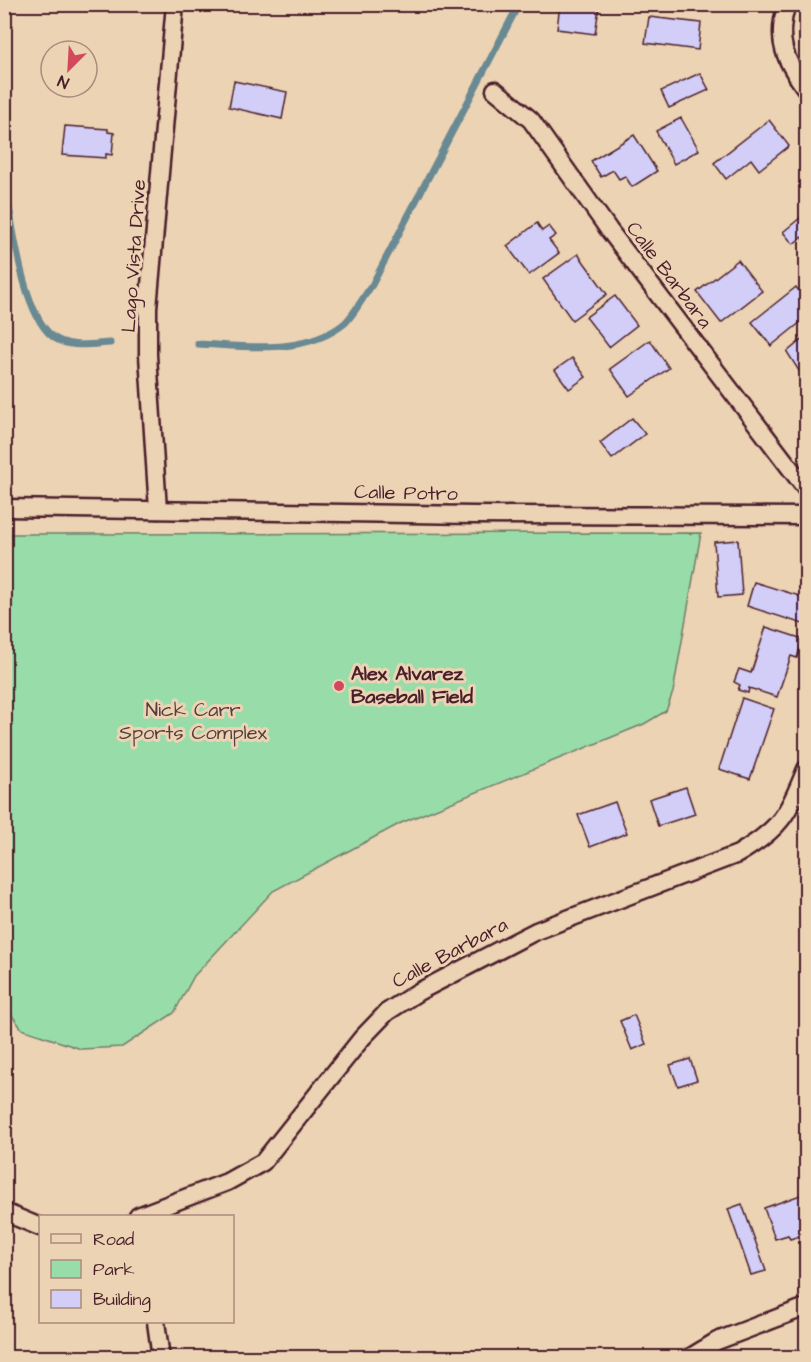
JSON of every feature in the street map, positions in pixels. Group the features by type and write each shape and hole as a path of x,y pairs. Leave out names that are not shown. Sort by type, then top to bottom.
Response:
{"street":[{"name":"Lago Vista Drive","path":"158,510 148,355 148,308 175,4"},
{"path":"787,4 780,35 788,62 807,89"},
{"name":"Calle Barbara","path":"495,90 531,120 609,230 807,489"},
{"name":"Calle Potro","path":"4,508 807,516"},
{"name":"Calle Barbara","path":"144,1215 226,1182 263,1162 362,1038 387,1012 418,992 536,931 738,854 767,837 784,816 807,769"},
{"path":"4,1212 39,1227"},
{"path":"689,1358 717,1341 807,1307"},
{"path":"156,1323 161,1358"}],"green space":[{"name":"Nick Carr Sports Complex","path":"701,533 673,692 666,711 644,724 401,823 273,891 194,976 174,1013 122,1047 81,1049 22,1029 5,1006 5,534"}],"building":[{"path":"560,4 599,8 595,34 557,29"},
{"path":"649,17 701,23 698,50 645,43"},
{"path":"700,73 709,90 669,108 661,91"},
{"path":"234,81 287,92 282,119 229,107"},
{"path":"681,118 699,150 674,164 656,131"},
{"path":"769,120 789,146 759,170 751,159 726,179 714,163"},
{"path":"65,126 108,129 108,132 114,133 112,155 106,154 106,158 62,155"},
{"path":"634,135 657,171 632,187 625,176 619,179 613,170 601,177 591,161"},
{"path":"806,213 806,242 802,237 793,244 783,232"},
{"path":"537,223 542,231 549,226 556,235 549,240 559,253 529,275 507,246"},
{"path":"578,254 607,294 572,320 543,279"},
{"path":"738,260 762,291 721,323 697,292"},
{"path":"796,287 806,300 806,318 771,346 752,322"},
{"path":"615,296 637,325 609,347 586,317"},
{"path":"806,336 806,382 787,352"},
{"path":"650,340 669,368 629,396 610,369"},
{"path":"572,358 586,377 569,389 555,370"},
{"path":"632,418 645,434 612,459 600,443"},
{"path":"738,540 742,595 718,597 714,542"},
{"path":"754,582 806,598 806,625 747,606"},
{"path":"766,627 803,639 797,658 791,656 777,697 749,688 748,693 738,690 740,685 734,682 739,669 751,673"},
{"path":"742,698 774,709 750,779 719,769"},
{"path":"686,787 695,814 658,826 649,799"},
{"path":"615,802 627,833 590,847 578,815"},
{"path":"634,1015 646,1044 632,1050 620,1021"},
{"path":"690,1059 697,1080 678,1086 670,1065"},
{"path":"806,1193 806,1234 790,1239 788,1235 775,1239 764,1208"},
{"path":"742,1204 766,1271 751,1275 728,1209"}],"waterway":[{"path":"198,344 255,347 293,345 329,333 345,323 372,285 519,4"},
{"path":"4,179 19,263 25,286 41,324 52,336 65,343 80,345 110,343"}],"place":[{"name":"Alex Alvarez Baseball Field","path":"339,686"}]}
